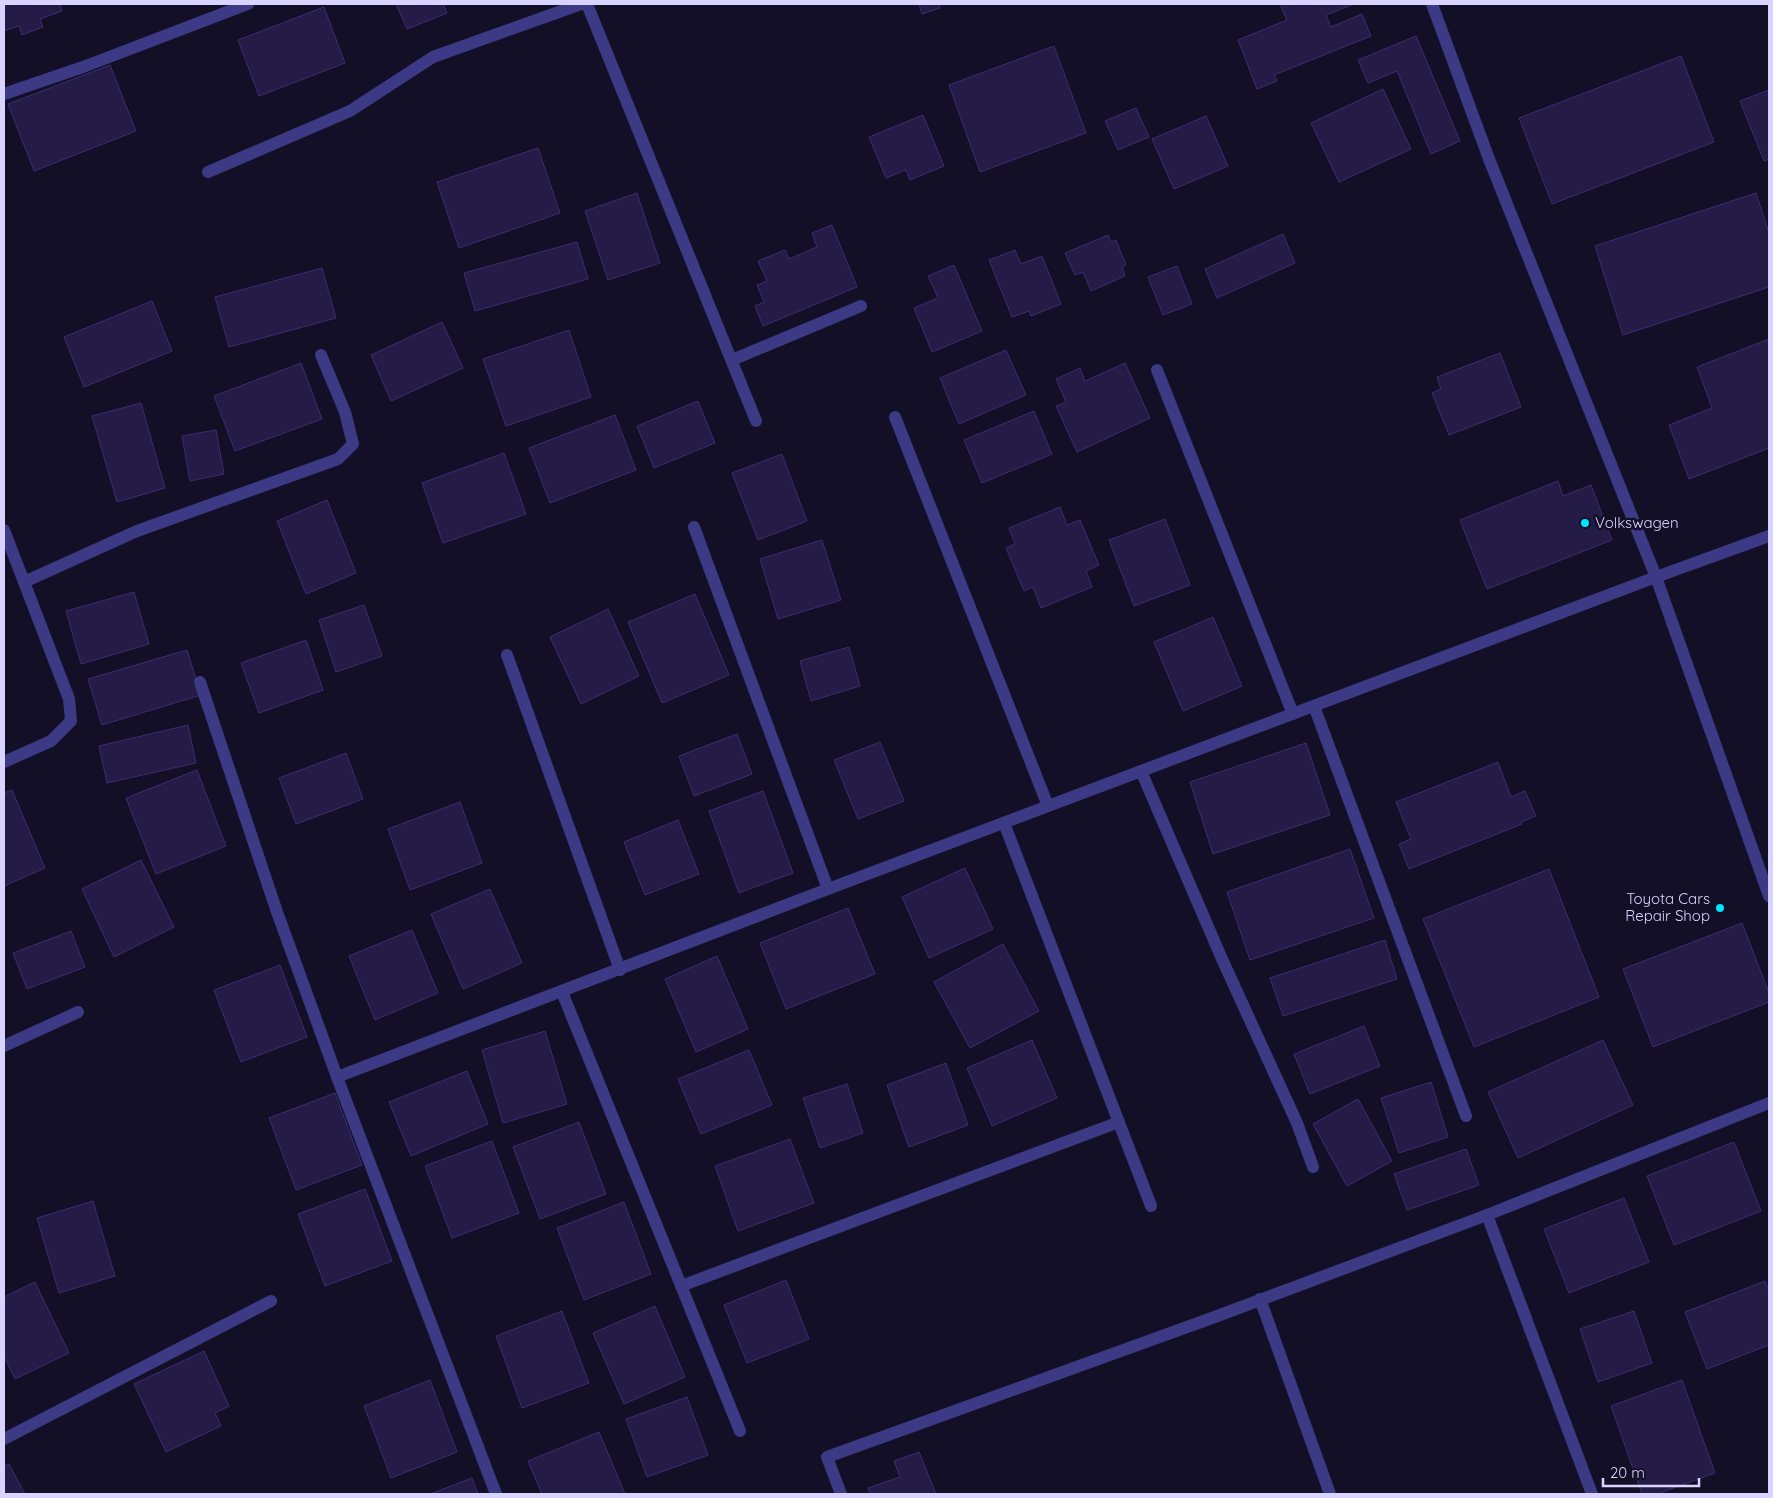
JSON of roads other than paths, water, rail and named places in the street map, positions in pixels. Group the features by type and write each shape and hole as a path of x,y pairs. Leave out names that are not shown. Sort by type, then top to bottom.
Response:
{"street":[{"path":"4,94 83,67 248,4"},
{"path":"208,172 350,111 433,57 581,4"},
{"path":"587,4 756,420"},
{"path":"1432,4 1489,159 1656,577 1769,896"},
{"path":"732,360 861,306"},
{"path":"24,582 137,531 338,459 353,444 345,412 321,356"},
{"path":"1157,370 1294,714"},
{"path":"895,416 1048,806"},
{"path":"694,527 828,889"},
{"path":"4,530 69,699 71,721 51,741 4,762"},
{"path":"337,1077 828,889 1769,536"},
{"path":"507,655 620,970"},
{"path":"200,682 277,912 337,1077 496,1494"},
{"path":"1314,706 1466,1116"},
{"path":"1142,771 1222,959 1297,1123 1313,1167"},
{"path":"1004,823 1151,1206"},
{"path":"562,992 740,1431"},
{"path":"4,1046 78,1012"},
{"path":"841,1494 827,1457 1487,1215 1769,1103"},
{"path":"681,1286 1119,1122"},
{"path":"1487,1215 1592,1494"},
{"path":"1260,1299 1330,1494"},
{"path":"4,1439 271,1301"}],"place":[{"name":"Volkswagen","path":"1585,523"},
{"name":"Toyota Cars Repair Shop","path":"1720,908"}]}
